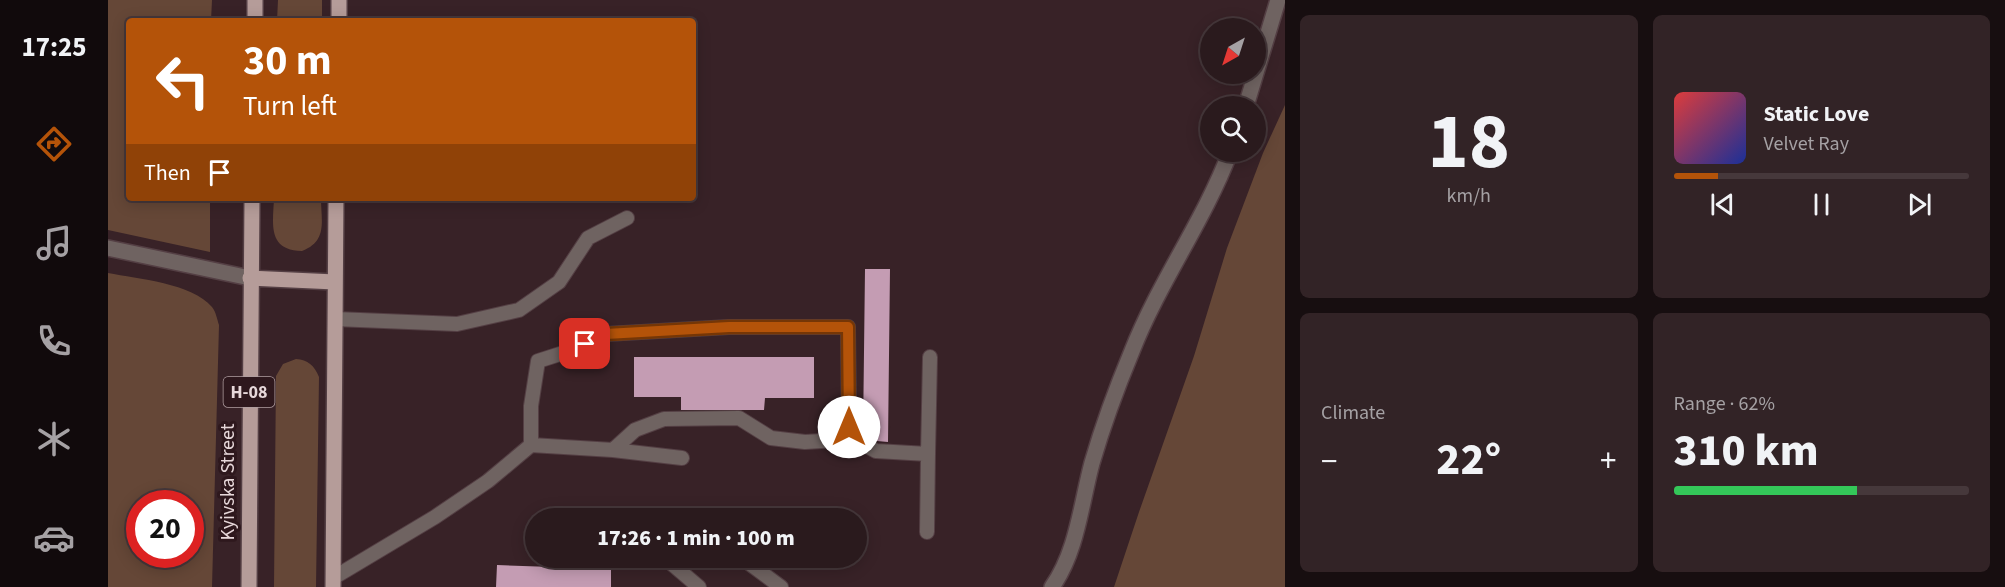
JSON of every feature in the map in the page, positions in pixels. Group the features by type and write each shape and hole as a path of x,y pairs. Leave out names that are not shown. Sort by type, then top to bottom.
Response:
{"main road":[{"path":"255,0 255,18"},
{"path":"339,0 339,18"},
{"name":"Kyivska Street","path":"249,587 252,201"},
{"path":"333,582 336,201"},
{"path":"250,278 335,282"}],"street":[{"path":"1249,96 1278,0"},
{"path":"1052,587 1064,570 1093,460 1132,350 1157,294 1190,237 1225,162"},
{"path":"108,248 250,278"}],"lane":[{"path":"334,319 457,324 519,310 559,282 588,238 627,218"},
{"path":"531,445 531,406 538,361 606,334 729,327 848,327 849,427 854,439"},
{"path":"927,532 930,357"},
{"path":"613,450 635,430 664,419 739,418 771,438 805,442 854,439 876,451 928,454"},
{"path":"333,582 462,499 488,481 531,445 613,450 682,458"},
{"path":"677,568 699,587"},
{"path":"755,568 781,587"}],"shaded area":[{"path":"108,0 212,0 211,18 126,18 126,201 210,201 210,252 108,230"},
{"path":"278,0 322,0 322,18 277,18"},
{"path":"1285,105 1285,587 1114,587 1194,356 1227,248 1260,162 1266,162 1266,146"},
{"path":"274,201 321,201 321,229 316,242 310,247 302,251 291,250 283,246 277,241 273,226"},
{"path":"108,273 164,283 192,292 212,307 219,325 212,587 108,587"},
{"path":"296,359 310,364 319,377 316,587 274,587 276,376 283,364"}],"building":[{"path":"865,269 890,269 888,442 877,441 863,434"},
{"path":"634,357 814,357 814,398 765,398 764,410 681,410 681,397 634,397"},
{"path":"497,565 525,566 525,568 611,569 611,587 496,587"}],"route":[{"path":"585,344 606,334 729,327 848,327 849,427"}]}
